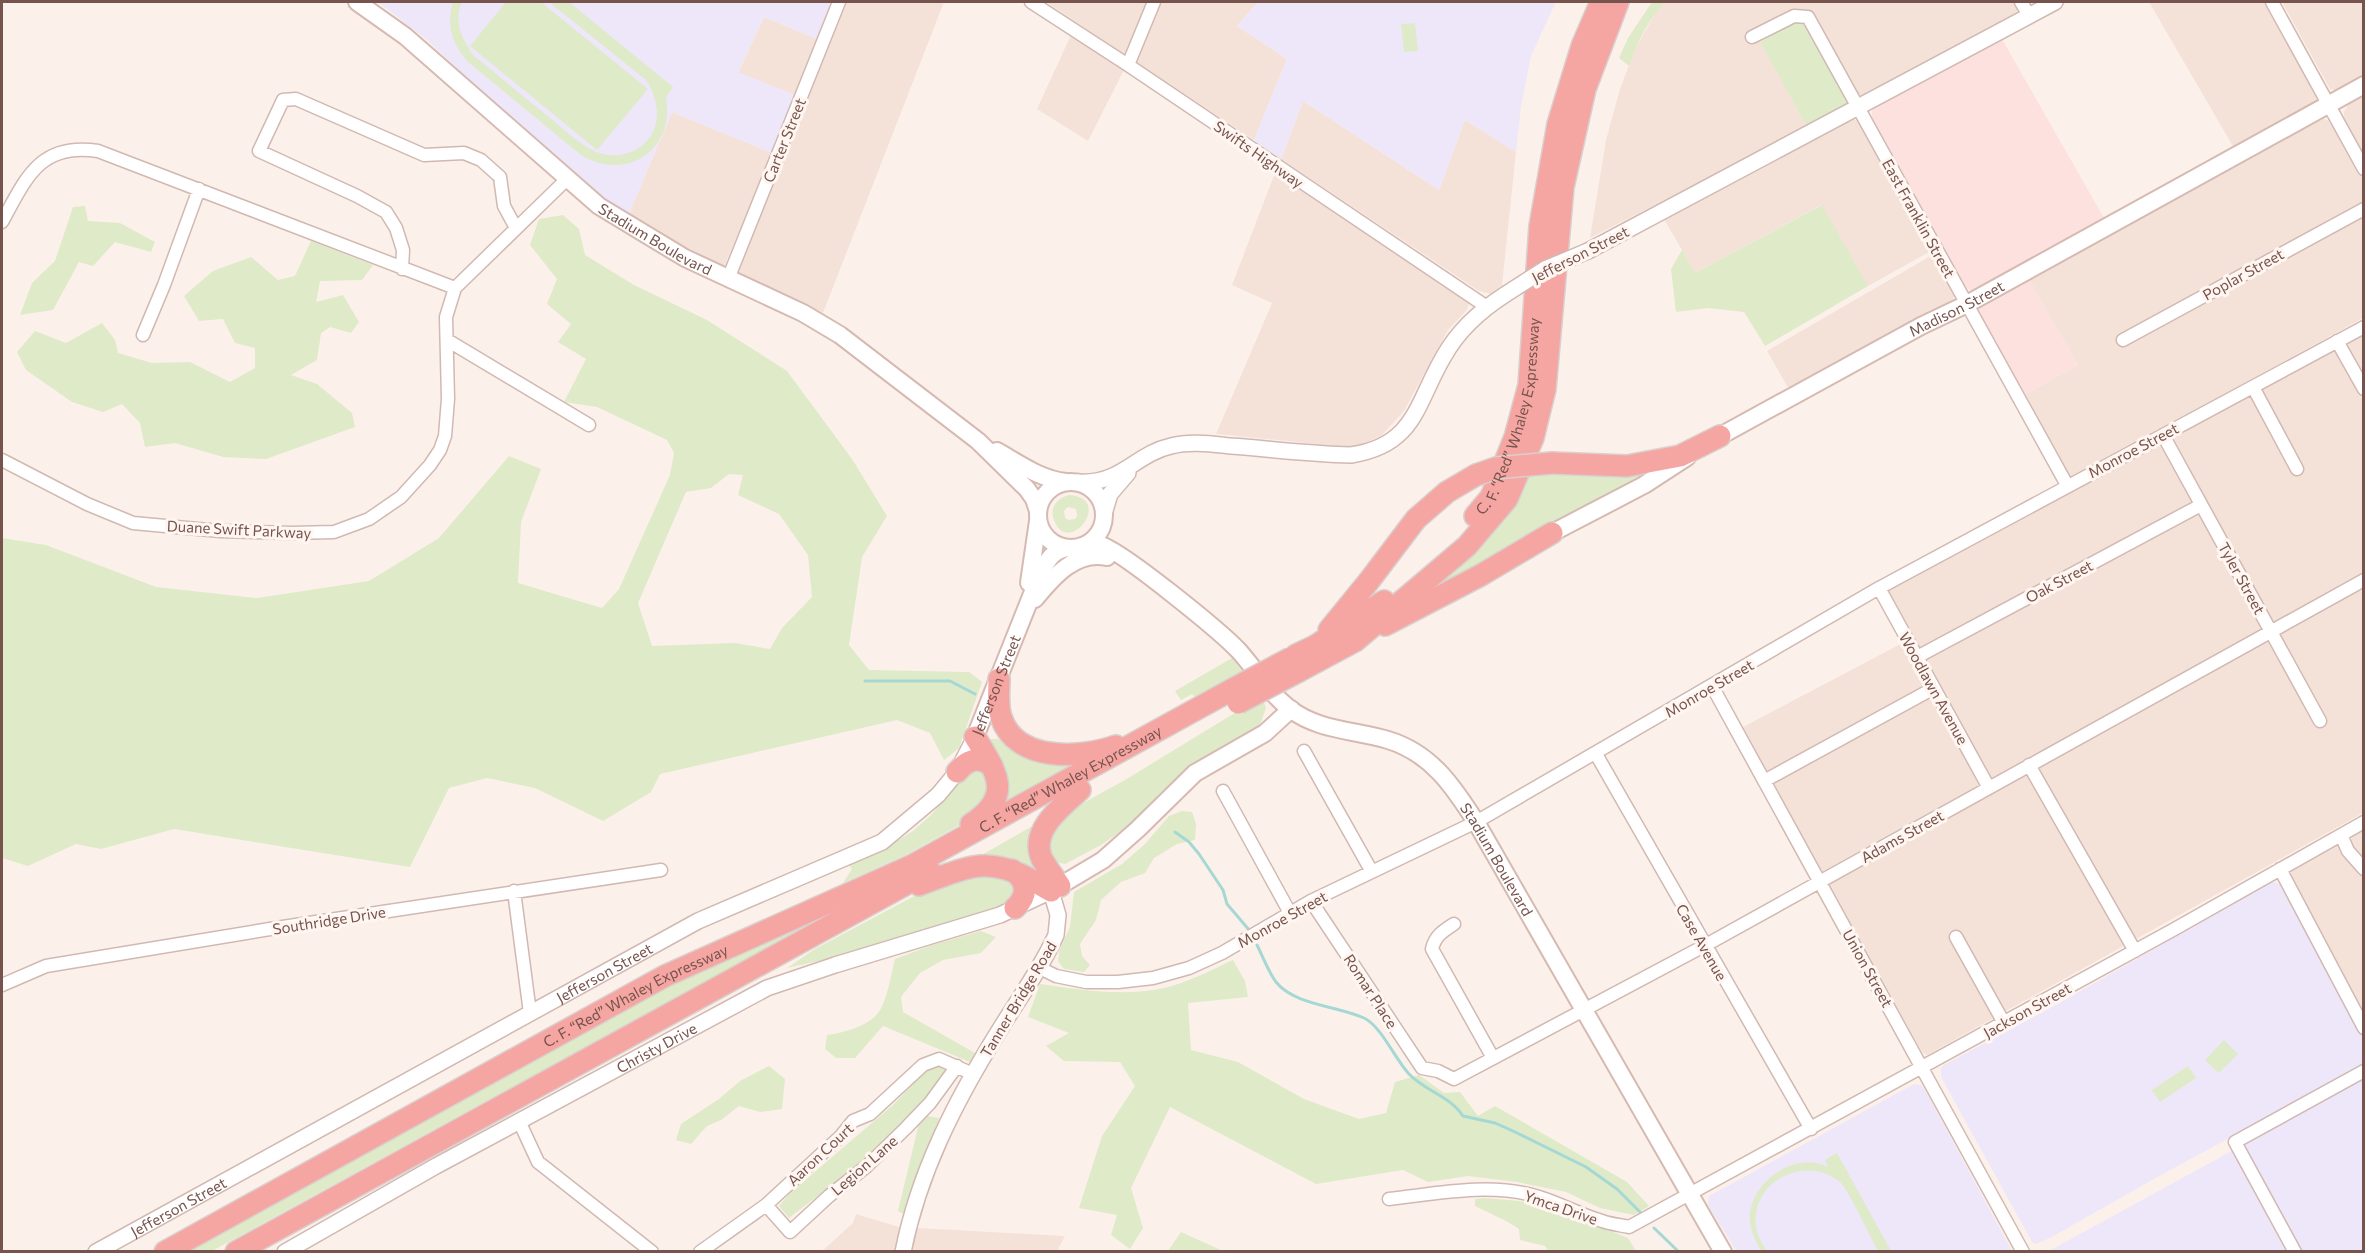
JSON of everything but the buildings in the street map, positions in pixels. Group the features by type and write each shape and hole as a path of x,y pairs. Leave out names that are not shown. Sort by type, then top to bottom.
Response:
{"highway":[{"name":"C. F. “Red” Whaley Expressway","path":"1296,664 1315,646 1386,600 1436,558 1491,497 1515,437 1529,385 1540,226 1558,124 1582,46 1601,2"},
{"name":"C. F. “Red” Whaley Expressway","path":"165,1251 665,976 864,889 913,865 1159,731 1235,696 1296,664 1355,641 1467,546 1507,499 1533,438 1545,389 1563,187 1585,89 1618,2"},
{"path":"1315,646 1369,581 1416,519 1447,492 1476,475 1496,468 1552,462 1627,466 1680,456 1720,436"},
{"path":"1355,641 1482,575 1552,533"},
{"path":"999,679 1000,715 1008,731 1019,743"},
{"name":"C. F. “Red” Whaley Expressway","path":"236,1251 1080,790 1235,696"},
{"path":"913,865 990,809 998,788 998,778 976,735 994,734 1044,751 1081,754 1110,749 1159,731"},
{"path":"957,772 965,763 973,760 987,762 992,766"},
{"path":"1056,889 1041,857 1039,841 1047,822 1080,790"},
{"path":"873,902 953,872 978,866 998,866 1011,869 1056,889"},
{"path":"1011,869 1020,875 1025,889 1022,902 1015,908"}],"main road":[{"name":"Stadium Boulevard","path":"357,2 405,36 599,206 648,236 728,279 803,313 840,335 978,441"},
{"name":"Madison Street","path":"1552,533 1644,485 1720,436 1921,326 1967,304 2364,85"},
{"path":"978,441 1038,475 1052,480 1088,486 1097,493 1102,503 1104,519 1098,535 1090,542 1075,548 1058,546 1049,540 1042,532 1034,499 1027,489 978,441"},
{"path":"1023,614 1041,500 1047,491 1056,485 1072,482"},
{"path":"1104,519 1158,584"},
{"path":"1023,614 1046,562 1061,549 1098,544 1158,584"},
{"path":"1023,614 1055,575 1089,556 1098,555 1110,558 1143,573"},
{"name":"Stadium Boulevard","path":"1158,584 1215,628 1291,710 1313,722 1333,729 1389,740 1409,749 1438,769 1476,822 1689,1196 1723,1251"},
{"name":"Jefferson Street","path":"976,735 1023,614"},
{"path":"1056,889 1103,860 1138,830 1195,773 1265,733 1291,710"}],"street":[{"name":"Carter Street","path":"728,279 839,2"},
{"name":"Swifts Highway","path":"1031,2 1487,307"},
{"path":"1128,65 1154,2"},
{"path":"2021,2 2029,15"},
{"name":"Jefferson Street","path":"1072,482 1107,480 1171,446 1189,444 1351,455 1376,449 1408,425 1417,414 1444,356 1462,330 1487,307 1506,294 1545,269 1588,251 2055,2"},
{"path":"2272,2 2364,169"},
{"name":"East Franklin Street","path":"1752,37 1794,16 1808,17 2067,485"},
{"path":"402,269 403,250 396,228 386,212 357,195 259,151 283,100 296,99 424,155 464,153 481,160 500,177 504,206 516,228"},
{"path":"2,222 33,169 52,154 81,148 98,151 455,288"},
{"name":"Duane Swift Parkway","path":"2,460 87,504 133,523 220,531 334,532 369,519 401,497 440,450 445,436 448,399 446,317 455,288 567,179"},
{"path":"143,335 199,189"},
{"name":"Poplar Street","path":"2123,340 2364,209"},
{"name":"Monroe Street","path":"1038,967 1056,976 1086,982 1118,982 1153,978 1189,968 1222,953 1311,901 1476,822 1880,588 2067,485 2364,327"},
{"path":"447,340 589,425"},
{"path":"2337,341 2364,389"},
{"path":"2253,387 2297,469"},
{"name":"Tyler Street","path":"2163,435 2320,721"},
{"path":"1104,519 1110,494 1136,464"},
{"name":"Oak Street","path":"1917,657 2201,505"},
{"name":"Adams Street","path":"1438,1071 1454,1079 1704,946 2364,580"},
{"name":"Woodlawn Avenue","path":"1880,588 1989,788"},
{"name":"Union Street","path":"1712,686 2023,1251"},
{"path":"1764,780 1934,688"},
{"name":"Jefferson Street","path":"96,1251 698,921 882,842 938,795 957,772 976,735"},
{"path":"1304,751 1372,872"},
{"name":"Case Avenue","path":"1596,754 1704,946 1811,1129"},
{"path":"2029,765 2135,951"},
{"path":"1223,791 1290,913"},
{"name":"Jackson Street","path":"1689,1196 2135,951 2364,822"},
{"path":"2341,835 2348,851 2364,868"},
{"path":"2280,869 2364,1028"},
{"name":"Southridge Drive","path":"2,985 46,966 514,891 661,870"},
{"name":"Christy Drive","path":"285,1251 519,1121 767,988 835,964 1000,915 1056,889"},
{"name":"Tanner Bridge Road","path":"903,1251 909,1222 926,1169 945,1125 973,1074 1052,945 1059,924 1056,889"},
{"path":"514,891 530,1013"},
{"name":"Romar Place","path":"1311,901 1422,1068 1438,1071"},
{"path":"1454,924 1439,934 1434,940 1432,949 1493,1058"},
{"path":"1956,937 2004,1023"},
{"name":"Aaron Court","path":"700,1251 766,1205 841,1136 853,1121 870,1114 923,1065 939,1059 973,1074"},
{"name":"Legion Lane","path":"766,1205 790,1232 829,1196 867,1166 906,1128 930,1102 957,1066"},
{"path":"2295,1251 2235,1142 2364,1071"},
{"path":"519,1121 538,1162 652,1251"},
{"name":"Ymca Drive","path":"1389,1199 1467,1190 1501,1190 1531,1194 1600,1221 1629,1227 1689,1196"}],"shaded area":[{"path":"378,2 832,2 817,39 764,17 738,72 795,95 772,153 672,112 628,216 592,191 529,137 426,39"},
{"path":"847,2 944,2 823,313 741,276 738,268"},
{"path":"1046,2 1258,2 1237,26 1287,59 1254,140"},
{"path":"1258,2 1556,2 1531,56 1521,107 1516,152 1465,120 1439,190 1303,101 1281,159 1254,140 1287,59 1237,26"},
{"path":"1665,2 2016,2 2019,6 2016,14 1865,96 1856,91 1815,17 1807,11 1799,9 1755,32 1807,127 1590,238 1606,140 1620,89 1635,49 1656,12"},
{"path":"2149,2 2267,2 2317,92 2314,104 2234,148"},
{"path":"2282,2 2363,2 2363,77 2339,91 2330,89"},
{"path":"764,17 817,39 795,95 738,73"},
{"path":"1071,35 1124,70 1088,141 1037,109"},
{"path":"2002,39 2104,218 1975,290 1970,290 1965,286 1872,117 1872,111 1875,106"},
{"path":"2363,95 2363,152 2344,117 2344,112 2349,103"},
{"path":"1303,101 1439,190 1465,120 1516,152 1502,285 1491,294 1479,291 1281,159"},
{"path":"672,112 772,153 724,267 668,240 628,216"},
{"path":"1852,119 1861,122 1931,251 1868,286 1821,205 1695,273 1664,219"},
{"path":"2323,119 2332,121 2336,126 2363,179 2363,202 2137,327 2143,336 2363,213 2363,318 2074,477 2069,476 2024,395 2078,365 2029,280"},
{"path":"1275,173 1468,300 1466,311 1448,330 1404,411 1382,435 1361,445 1347,447 1216,434 1272,303 1232,285"},
{"path":"1934,254 1955,293 1952,302 1790,391 1767,351"},
{"path":"2029,280 2078,365 2024,395 1979,316 1979,309"},
{"path":"2363,334 2363,378 2347,344"},
{"path":"2332,348 2337,352 2363,400 2363,574 2275,623 2271,622 2171,436"},
{"path":"2161,442 2270,638 2361,590 2363,594 2363,813 1927,1055 1922,1052 1743,727 1912,638 1887,591 1890,587"},
{"path":"2363,828 2363,1013 2289,877 2293,868"},
{"path":"2272,882 2281,884 2363,1039 2363,1066 2050,1238 2036,1244 2032,1242 1941,1077 1941,1068"},
{"path":"2363,1079 2363,1251 2049,1251"},
{"path":"1914,1084 1921,1085 1925,1090 2012,1251 1736,1251 1708,1205 1709,1196"},
{"path":"856,1214 899,1227 1065,1236 1057,1251 821,1252 853,1223"}],"green space":[{"path":"453,2 462,2 458,16 460,30 474,56 588,148 610,155 632,152 644,144 653,132 657,112 652,92 646,80 549,2 569,2 673,87 666,97 667,116 663,132 655,146 644,156 631,163 615,165 599,163 581,155 468,62 454,41 450,26"},
{"path":"506,2 541,2 648,89 597,150 470,46"},
{"path":"1652,2 1665,2 1653,16 1644,32 1629,66 1619,58 1628,38"},
{"path":"1796,21 1806,22 1850,100 1849,104 1807,127 1760,42"},
{"path":"1415,23 1418,51 1404,52 1401,24"},
{"path":"1822,205 1868,286 1765,346 1744,312 1708,308 1676,312 1671,269 1682,250 1695,273"},
{"path":"85,206 88,221 120,223 155,242 151,252 115,242 93,266 79,262 53,310 20,315 32,283 55,261 73,207"},
{"path":"563,215 579,229 585,255 634,285 707,320 787,371 852,459 887,516 862,557 849,645 869,670 969,672 982,682 959,748 944,760 930,733 897,720 660,774 651,792 603,821 535,788 487,778 449,788 410,867 174,829 101,849 76,844 28,866 2,858 2,538 46,545 156,587 257,598 369,581 439,538 509,456 541,469 521,522 518,583 602,608 619,589 670,475 674,453 667,440 597,407 564,402 586,359 558,342 571,324 547,304 557,279 530,245 539,219","holes":["729,474 743,475 738,495 779,514 808,555 812,597 782,628 770,649 735,643 652,646 638,603 686,492 711,488"]},
{"path":"311,241 373,265 362,280 320,281 316,302 343,295 359,322 351,333 330,327 321,333 317,360 291,375 317,384 352,413 355,427 266,459 223,457 175,443 145,447 140,423 122,404 103,412 72,402 26,370 17,352 35,331 66,343 102,323 115,340 118,353 152,363 190,362 230,382 255,368 255,348 235,343 223,319 199,321 184,296 213,271 251,257 278,280 295,276"},
{"path":"1531,467 1666,468 1417,603"},
{"path":"1065,496 1082,498 1088,506 1088,514 1084,523 1077,530 1069,533 1061,530 1053,516 1055,504","holes":["1068,507 1076,509 1075,519 1065,518 1064,511"]},
{"path":"1232,658 1244,674 1195,697 1192,694 1181,700 1175,691"},
{"path":"1263,700 1266,708 1260,725 1192,764 1158,795 1139,819 1101,845 1065,864 1056,862 1050,855 1049,835 1067,812 1125,780 1238,711"},
{"path":"987,739 997,739 1079,764 1003,806"},
{"path":"971,767 985,770 992,786 978,812 907,854 843,883 852,869 849,865 889,846 913,831 933,813"},
{"path":"1182,811 1192,812 1196,824 1195,840 1177,844 1154,858 1145,873 1121,882 1101,900 1096,920 1080,944 1082,956 1090,965 1084,972 1064,969 1058,961 1059,951 1070,927 1074,892 1122,864 1145,844 1169,816"},
{"path":"1043,820 1044,877 973,860"},
{"path":"975,873 1017,879 1013,903 985,914 850,954 787,968 815,949 918,894"},
{"path":"796,924 802,935 714,977 212,1251 175,1252 678,977"},
{"path":"981,931 996,937 981,953 943,960 920,973 901,997 903,1012 975,1053 970,1062 883,1026 855,1058 836,1058 825,1049 827,1035 861,1026 878,1013 886,995 895,959 932,945"},
{"path":"1233,960 1245,981 1248,997 1188,1003 1191,1050 1238,1062 1304,1099 1359,1119 1386,1113 1395,1082 1419,1075 1444,1093 1460,1092 1478,1116 1495,1106 1627,1182 1649,1206 1634,1215 1600,1208 1566,1192 1517,1182 1468,1176 1428,1182 1403,1170 1316,1184 1170,1107 1131,1188 1143,1228 1130,1249 1111,1235 1117,1215 1079,1208 1102,1136 1135,1086 1120,1062 1064,1061 1046,1046 1069,1033 1028,1017 1040,984 1102,992 1149,991 1181,983"},
{"path":"2224,1040 2238,1054 2219,1073 2205,1060"},
{"path":"942,1062 948,1069 915,1112 896,1132 789,1218 779,1206 789,1194 894,1104 932,1064"},
{"path":"769,1066 785,1079 782,1109 760,1112 739,1106 721,1120 707,1126 691,1144 676,1140 681,1124 719,1099 740,1081"},
{"path":"2188,1066 2196,1078 2160,1102 2152,1090"},
{"path":"926,1116 939,1118 905,1215 898,1211 919,1123"},
{"path":"1837,1153 1891,1251 1878,1251 1854,1203 1840,1182 1825,1173 1809,1170 1793,1172 1779,1179 1767,1189 1759,1202 1756,1218 1758,1235 1767,1251 1761,1251 1750,1221 1751,1207 1756,1194 1776,1173 1788,1166 1815,1163 1828,1167 1825,1160"},
{"path":"1475,1199 1519,1201 1558,1209 1628,1238 1636,1251 1548,1251 1545,1246 1520,1240 1519,1229 1475,1206"},
{"path":"1181,1232 1223,1251 1168,1251"}],"waterway":[{"path":"865,681 950,681 975,694"},
{"path":"1175,832 1189,842 1199,854 1223,890 1227,904 1250,931"},
{"path":"1257,945 1273,978 1284,990 1294,996 1353,1014 1370,1022 1382,1035 1409,1074 1451,1103 1463,1116 1495,1123 1586,1167 1617,1189 1640,1212"},
{"path":"1654,1228 1679,1252"}]}
